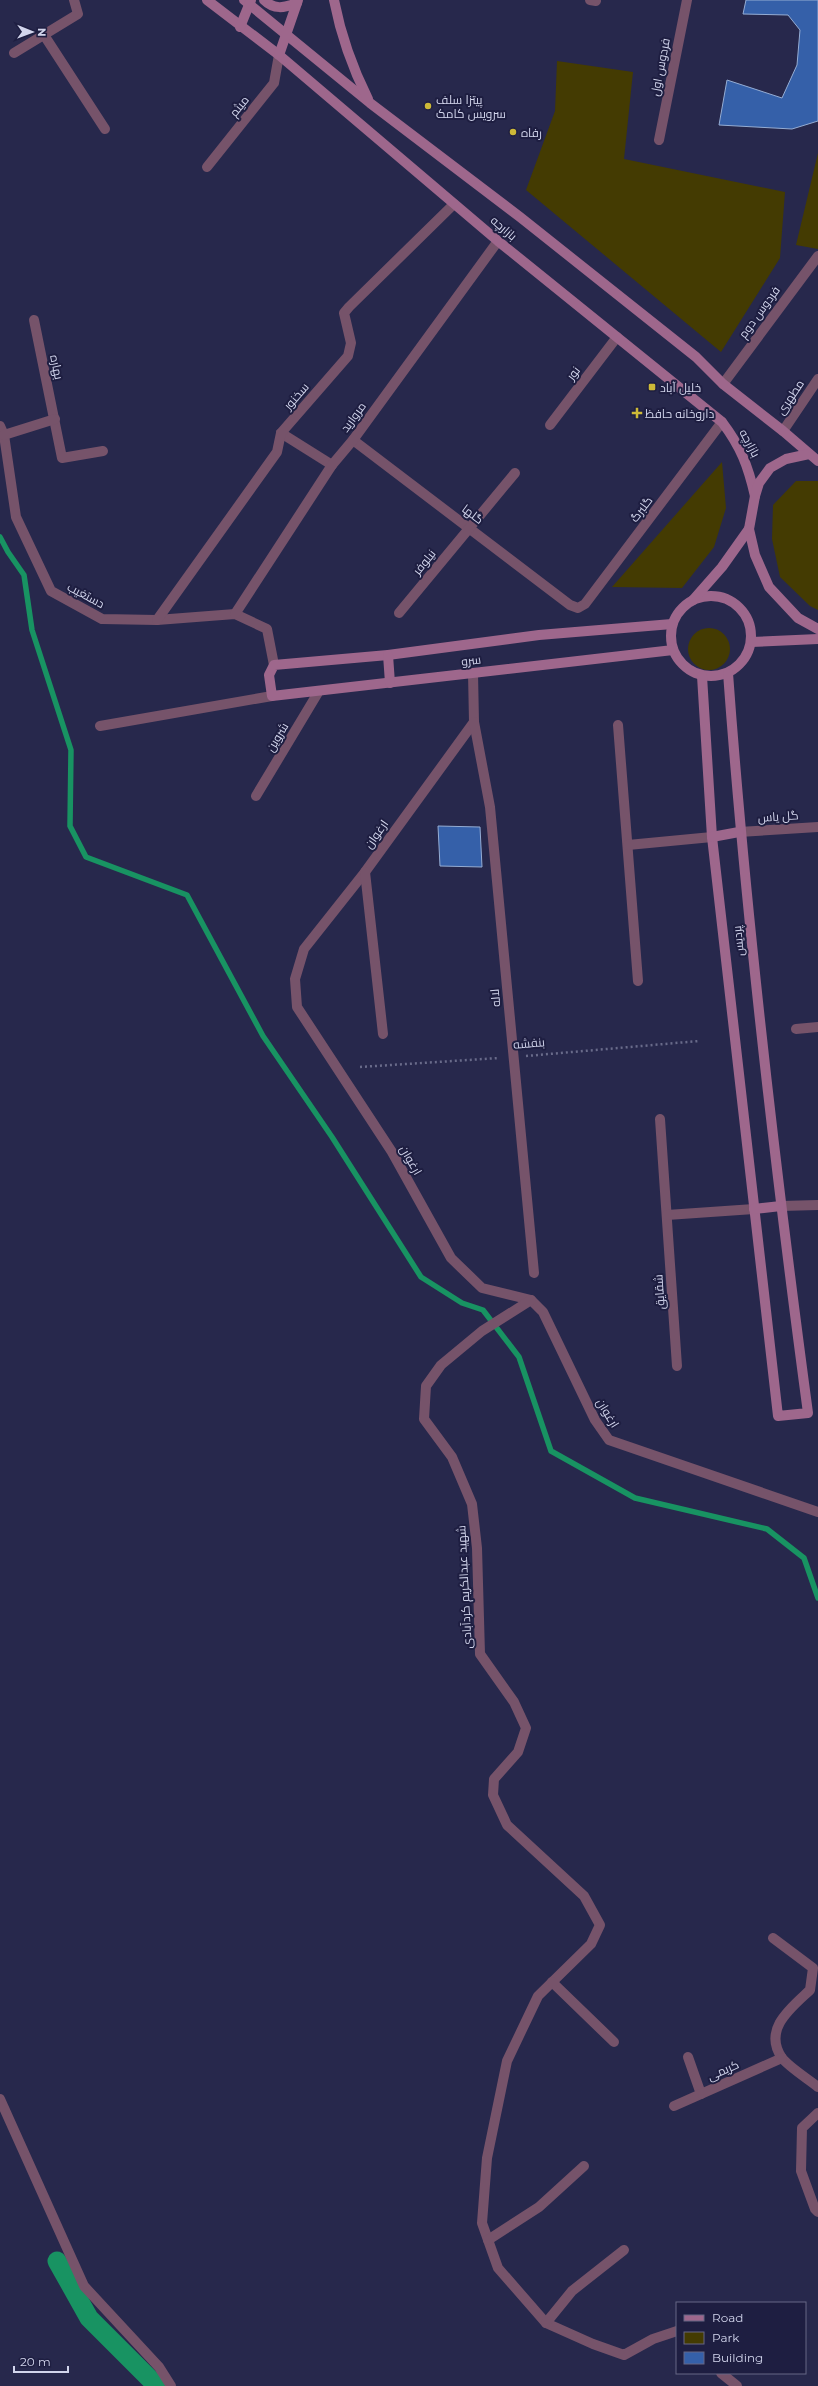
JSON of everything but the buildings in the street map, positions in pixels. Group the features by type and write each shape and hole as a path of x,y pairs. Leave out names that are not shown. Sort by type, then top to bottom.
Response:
{"street":[{"path":"14,53 78,14 74,0"},
{"name":"بازارچه","path":"207,0 240,27 279,55 498,241 722,422 736,440 747,465 755,496"},
{"path":"264,0 270,6 277,8 285,8 297,1"},
{"path":"334,0 340,29 352,68 370,103"},
{"name":"فردوس اول","path":"659,140 687,0"},
{"path":"279,55 297,1"},
{"path":"240,27 248,2"},
{"name":"بازارچه","path":"248,2 370,103 562,250 696,357 723,384 783,431 818,461"},
{"path":"44,35 105,129"},
{"name":"میثم","path":"207,167 274,83 279,55"},
{"name":"سخنور","path":"157,620 277,452 281,433 348,356 351,343 344,313 454,204"},
{"name":"مروارید","path":"235,614 332,465 353,440 498,241"},
{"name":"فردوس دوم","path":"723,384 818,256"},
{"name":"بهاره","path":"34,320 62,458 103,451"},
{"name":"نور","path":"550,425 617,337"},
{"name":"مطهری","path":"783,431 818,379"},
{"path":"2,430 55,419"},
{"name":"گلبرگ","path":"578,608 585,604 722,422"},
{"name":"دستغیب","path":"2,430 16,517 51,591 102,619 157,620 235,614"},
{"path":"281,433 332,465"},
{"name":"گلها","path":"353,440 570,605 578,608"},
{"path":"809,454 786,459 770,468 759,483 749,529 755,555 769,587 798,618 818,629"},
{"name":"نیلوفر","path":"399,613 514,473"},
{"path":"693,600 713,595 726,598 737,605 748,622 751,642 747,654 739,665 728,673 715,676 702,676 690,670 680,662 673,650 670,637 672,624 678,612 693,600 722,567 749,529"},
{"path":"100,726 272,696 269,675 274,665 267,629 235,614"},
{"name":"سرو","path":"274,665 388,655 539,635 672,624"},
{"path":"751,642 818,639"},
{"name":"سرو","path":"272,696 673,650"},
{"path":"388,655 390,683"},
{"path":"473,673 474,722"},
{"name":"پردیس","path":"702,676 712,837 778,1416 808,1413 781,1206 740,832 728,673"},
{"name":"شروین","path":"256,796 319,691"},
{"name":"ارغوان","path":"474,722 365,872 304,949 295,979 297,1007 392,1152 451,1258 482,1288 531,1300 543,1312 595,1420 609,1440 818,1512"},
{"name":"لاله","path":"474,722 490,807 534,1273"},
{"path":"618,725 638,981"},
{"name":"گل یاس","path":"740,832 818,826"},
{"path":"628,845 712,837 740,832"},
{"path":"365,872 383,1034"},
{"path":"796,1029 818,1027"},
{"name":"شقایق","path":"660,1119 677,1366"},
{"path":"667,1215 781,1206 818,1205"},
{"name":"شهید عبدالکریم کردآبادی","path":"531,1300 482,1331 441,1365 426,1386 424,1419 452,1457 472,1504 477,1548 480,1654 514,1702 526,1728 518,1752 494,1779 493,1795 507,1825 584,1896 600,1925 591,1944 538,1996 508,2060 487,2158 482,2223 498,2268 546,2323 592,2344 624,2355 654,2339 676,2331"},
{"path":"773,1938 813,1968 810,1990 782,2016 775,2037 782,2058 818,2087"},
{"path":"552,1982 614,2042"},
{"path":"688,2057 701,2094"},
{"name":"کریمی","path":"674,2106 782,2058"},
{"path":"0,2099 84,2286 159,2367 171,2386"},
{"path":"818,2113 802,2128 801,2171 815,2209 818,2212"},
{"path":"488,2240 538,2207 584,2166"},
{"path":"546,2323 572,2291 624,2250"},
{"path":"722,2374 737,2386"}],"path":[{"name":"بنفشه","path":"360,1067 513,1057 699,1041"}],"green space":[{"path":"557,61 633,72 624,159 785,192 780,258 721,352 526,190 555,111"},
{"path":"818,153 818,249 796,245"},
{"path":"722,462 726,508 714,547 682,588 612,587"},
{"path":"796,481 818,481 818,610 810,606 780,577 772,539 773,505"},
{"path":"705,628 713,628 721,631 727,637 730,649 727,661 721,667 713,670 705,670 697,667 691,661 688,653 688,645 691,637 697,631"}],"waterway":[{"path":"0,537 8,552 24,575 32,630 71,750 70,826 86,857 187,895 263,1036 332,1137 421,1277 462,1303 483,1310 519,1357 551,1451 635,1498 767,1529 804,1558 818,1598"},
{"path":"57,2261 89,2318 157,2386"}],"place":[{"name":"پیتزا سلف سرویس کامک","path":"428,106"},
{"name":"رفاه","path":"513,132"},
{"name":"خلیل آباد","path":"652,387"},
{"name":"داروخانه حافظ","path":"637,413"}]}
